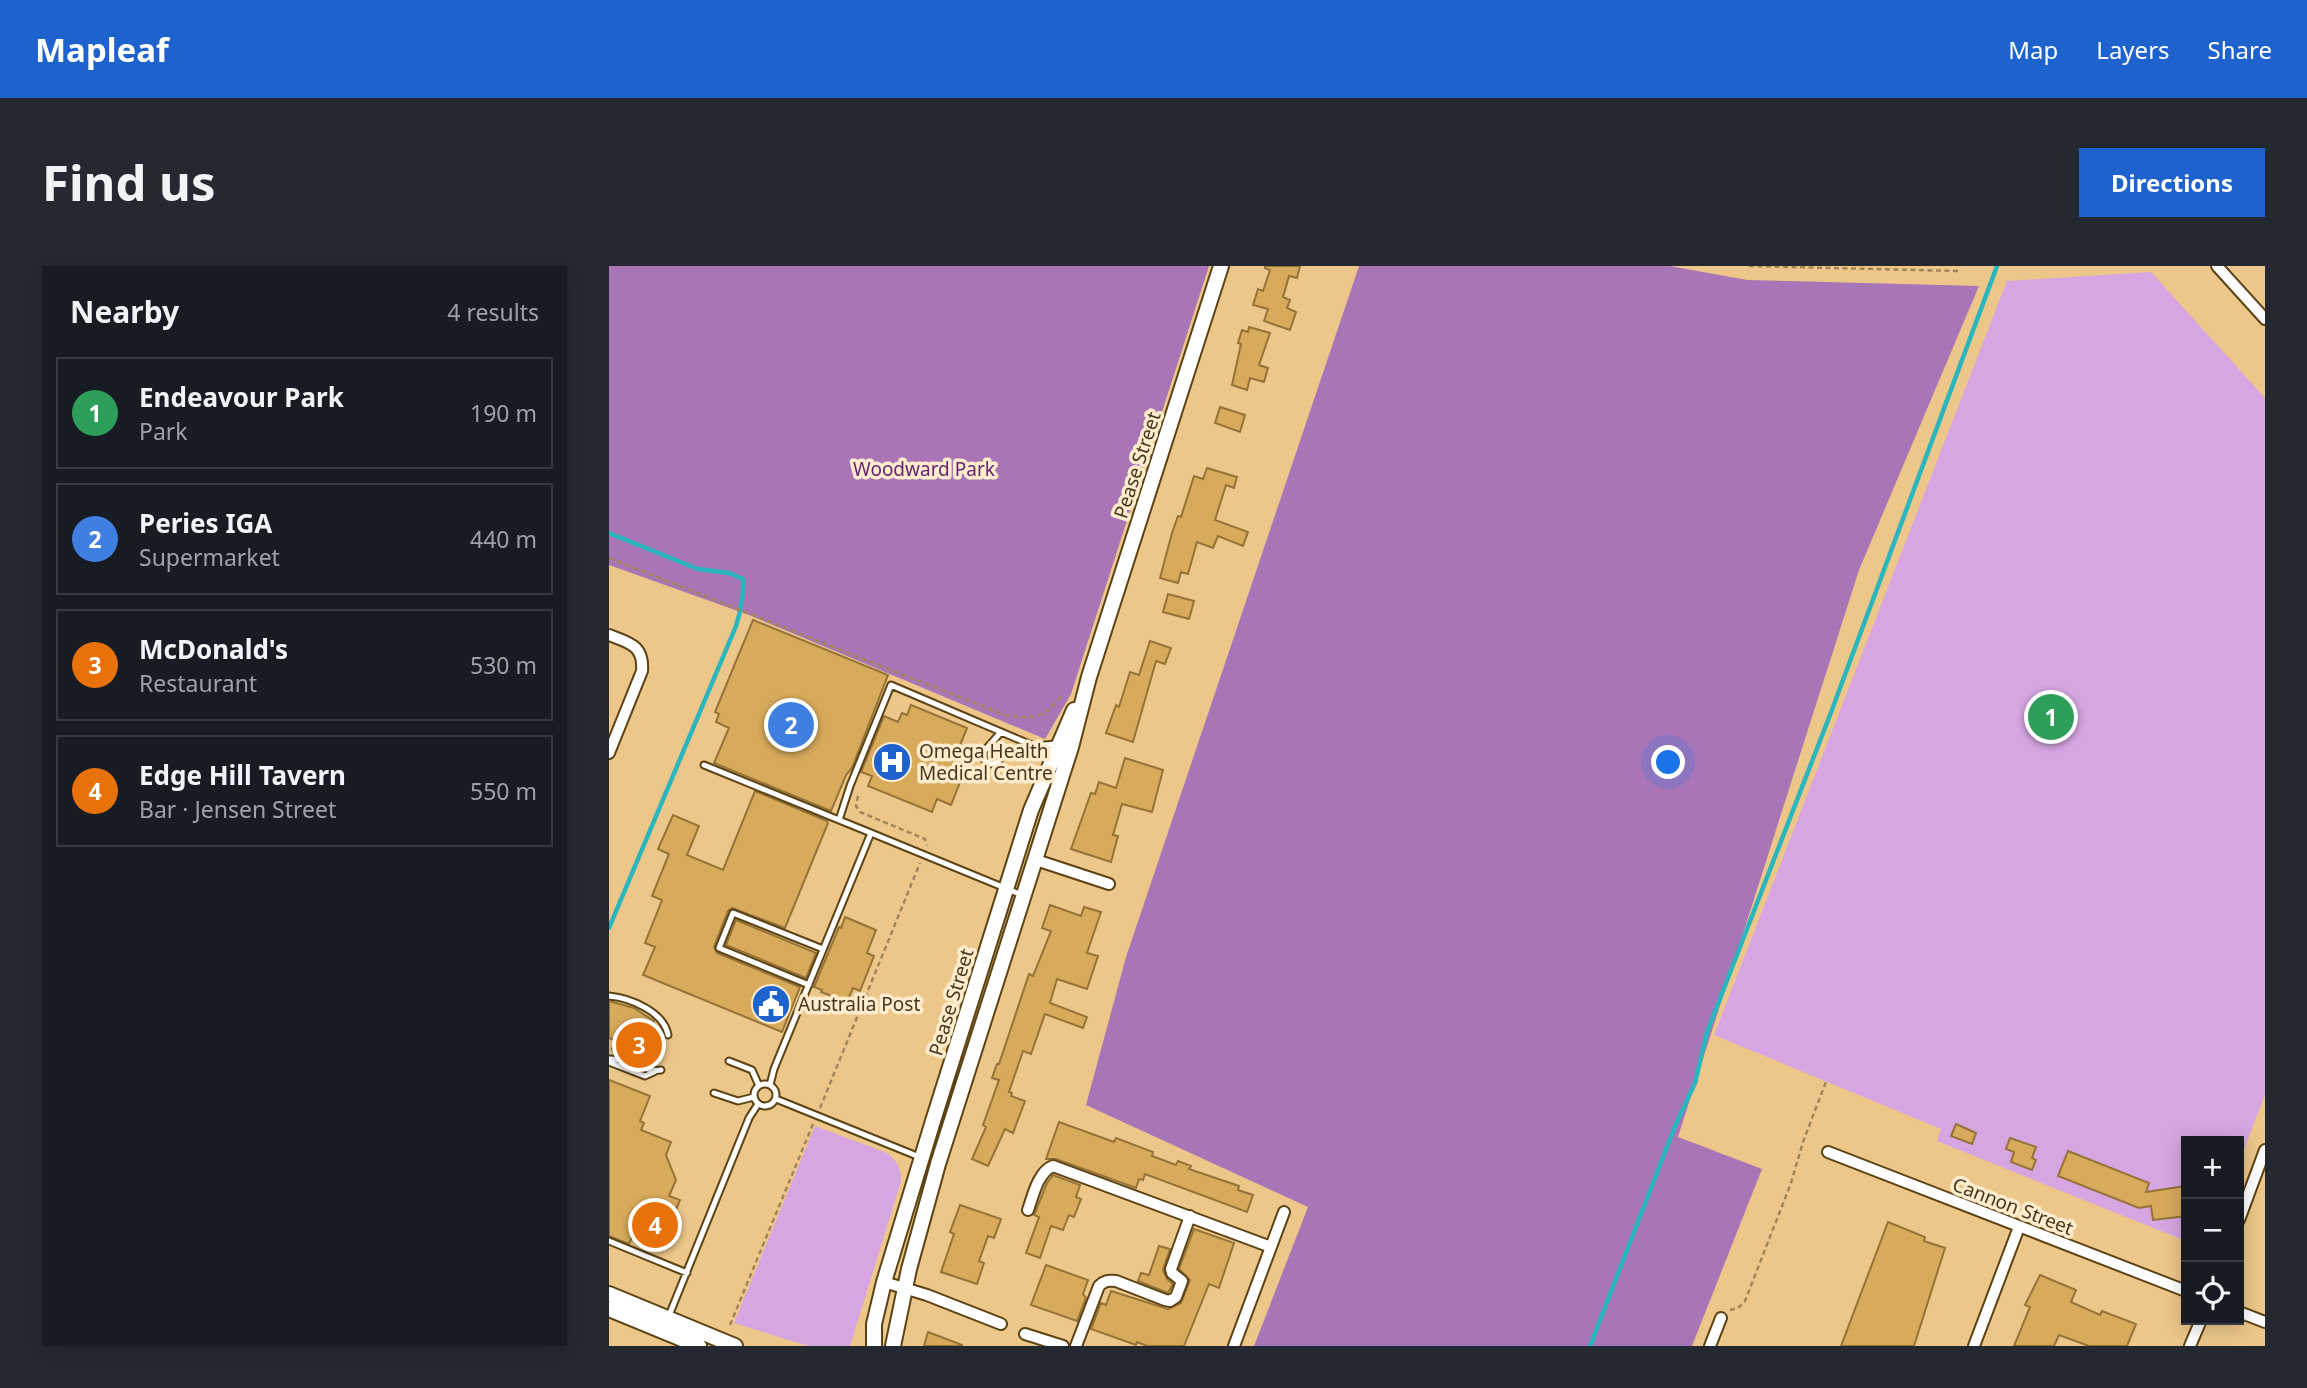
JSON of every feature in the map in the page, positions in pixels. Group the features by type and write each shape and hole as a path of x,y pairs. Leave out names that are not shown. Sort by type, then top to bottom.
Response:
{"street":[{"name":"Pease Street","path":"893,1346 904,1288 938,1164 1036,860 1071,747 1089,677 1221,266"},
{"path":"2217,266 2265,319"},
{"path":"609,635 639,650 643,660 642,671 609,753"},
{"name":"Pease Street","path":"874,1346 874,1324 884,1282 1031,810 1089,677"},
{"path":"1036,860 1109,884"},
{"path":"2244,1207 2265,1150"},
{"name":"Cannon Street","path":"1828,1152 2181,1289"},
{"path":"1028,1210 1042,1174 1053,1166 1271,1247"},
{"path":"1234,1346 1284,1212"},
{"path":"1076,1346 1099,1286 1103,1282 1116,1281 1165,1300 1170,1301 1176,1297 1182,1281 1171,1269 1190,1216"},
{"path":"1974,1346 2019,1227"},
{"path":"884,1282 1001,1324"},
{"path":"609,1294 699,1346"},
{"path":"609,1309 735,1346"},
{"path":"2244,1314 2265,1322"},
{"path":"1710,1346 1721,1318"},
{"path":"866,1346 874,1324"},
{"path":"2190,1346 2198,1325"},
{"path":"1025,1334 1063,1346"}],"lane":[{"path":"839,820 891,685 1034,746 1059,744"},
{"path":"987,748 1000,732"},
{"path":"704,765 1024,896"},
{"path":"770,1085 774,1069 871,833"},
{"path":"809,985 719,948 733,913 823,949"},
{"path":"609,996 653,1011 667,1027 668,1035"},
{"path":"609,1061 625,1059 658,1071"},
{"path":"729,1061 752,1070 759,1086"},
{"path":"770,1085 775,1090 776,1099 767,1107 758,1104 754,1097 755,1090 759,1086 770,1085"},
{"path":"715,1093 738,1101 754,1097"},
{"path":"776,1099 938,1164"},
{"path":"665,1324 749,1118 758,1104"},
{"path":"609,1241 687,1273"}],"path":[{"path":"1749,266 1958,271"},
{"path":"609,558 1005,715 1028,718 1039,716 1050,710 1062,695"},
{"path":"858,796 856,806 860,812 925,839 927,845"},
{"path":"820,1108 921,863"},
{"path":"1721,1318 1745,1301 1791,1183 1827,1079"},
{"path":"730,1325 813,1123"}],"shaded area":[{"path":"2151,272 2265,398 2265,1094 2244,1150 2244,1136 2181,1136 2181,1239 1937,1141 1941,1129 1714,1035 2007,281"},
{"path":"815,1126 887,1153 896,1162 900,1172 901,1181 850,1346 808,1346 734,1323"}],"green space":[{"name":"Woodward Park","path":"609,266 1209,266 1071,694 1045,739 749,615 609,565"},
{"path":"1359,266 1670,266 1747,280 1979,286 1859,570 1678,1137 1762,1169 1692,1346 1254,1346 1308,1207 1086,1105 1126,957"}],"building":[{"path":"1265,266 1300,266 1297,278 1289,276 1283,297 1290,300 1287,308 1296,312 1290,330 1264,321 1268,309 1253,305 1258,289 1263,291 1270,270"},
{"path":"1249,327 1270,333 1259,365 1268,368 1264,382 1250,378 1247,390 1232,385 1241,344 1238,343 1242,330 1248,332"},
{"path":"1220,407 1245,415 1240,432 1215,423"},
{"path":"1207,468 1237,477 1234,488 1226,485 1215,520 1248,532 1243,546 1218,536 1213,548 1197,542 1188,574 1181,572 1178,583 1160,578 1172,533 1178,516 1181,517 1194,476 1203,479"},
{"path":"1168,594 1194,601 1189,619 1163,612"},
{"path":"753,620 888,675 852,768 846,775 831,811 714,763 729,728 716,722 719,714 715,712"},
{"path":"1150,641 1171,648 1165,664 1156,661 1133,742 1106,733 1116,705 1119,707 1130,672 1139,675"},
{"path":"911,705 967,728 958,750 971,755 951,805 937,799 932,812 868,786 872,776 861,772 884,716 898,722 902,713 907,715"},
{"path":"1125,758 1163,770 1152,812 1122,804 1113,835 1118,836 1111,862 1071,849 1091,793 1095,794 1099,782 1116,788"},
{"path":"755,791 828,823 785,928 732,908 728,911 714,947 717,953 800,987 782,1032 643,975 655,947 645,943 662,900 652,896 669,854 658,849 673,815 699,826 687,855 723,870"},
{"path":"1050,905 1081,916 1084,907 1101,912 1087,953 1098,956 1087,989 1057,979 1050,1003 1087,1017 1083,1028 1045,1014 1031,1054 1023,1051 1009,1092 1012,1093 1011,1096 1025,1101 1013,1133 1005,1129 988,1166 972,1159 986,1127 983,1125 999,1080 992,1078 1029,974 1033,976 1051,931 1042,928"},
{"path":"845,917 876,930 867,953 874,956 860,991 853,988 847,1002 814,987"},
{"path":"736,920 816,953 806,978 726,945"},
{"path":"609,1001 634,1008 654,1021 639,1061 612,1049 616,1041 609,1038"},
{"path":"609,1080 650,1096 640,1121 644,1123 641,1130 671,1142 666,1155 676,1180 669,1196 680,1200 665,1237 644,1228 640,1236 634,1233 629,1244 609,1236"},
{"path":"1059,1122 1114,1142 1116,1138 1153,1152 1152,1156 1176,1165 1178,1161 1191,1166 1189,1169 1239,1186 1238,1190 1253,1195 1247,1212 1145,1174 1143,1180 1139,1179 1136,1188 1056,1159 1046,1159"},
{"path":"1956,1124 1976,1133 1972,1144 1951,1136"},
{"path":"2010,1138 2036,1147 2032,1158 2036,1160 2032,1170 2011,1162 2014,1152 2006,1149"},
{"path":"2068,1151 2149,1183 2146,1192 2181,1187 2181,1217 2153,1220 2151,1206 2139,1208 2058,1176"},
{"path":"1053,1175 1080,1185 1076,1197 1081,1199 1074,1217 1069,1215 1063,1230 1051,1226 1040,1258 1026,1253 1039,1217 1034,1215"},
{"path":"960,1205 1001,1219 994,1238 988,1236 979,1261 984,1263 977,1284 941,1272 954,1234 950,1232"},
{"path":"1888,1222 1925,1237 1924,1241 1945,1248 1914,1346 1841,1346"},
{"path":"1194,1229 1234,1243 1219,1288 1209,1284 1184,1346 1147,1346 1137,1342 1136,1345 1091,1329 1101,1303 1106,1305 1111,1291 1168,1309 1181,1303 1190,1280 1179,1269"},
{"path":"1159,1246 1170,1249 1163,1270 1173,1284 1168,1293 1138,1281 1141,1273 1149,1275"},
{"path":"1046,1265 1088,1280 1083,1294 1086,1298 1077,1321 1031,1305"},
{"path":"2040,1275 2076,1290 2071,1302 2100,1315 2102,1311 2136,1324 2127,1346 2089,1346 2059,1335 2054,1346 2014,1346 2030,1307 2025,1305"},
{"path":"928,1332 962,1345 962,1346 924,1346"}],"waterway":[{"path":"1590,1346 1675,1126 1695,1083 1707,1032 1830,715 1997,266"},
{"path":"609,533 698,569 729,573 743,579 742,603 736,626 609,928"}],"place":[{"name":"Endeavour Park","path":"2051,717"},
{"name":"Peries IGA","path":"791,725"},
{"name":"Omega Health Medical Centre","path":"892,762"},
{"name":"Australia Post","path":"771,1004"},
{"name":"McDonald's","path":"639,1045"},
{"name":"Edge Hill Tavern","path":"655,1225"}]}
